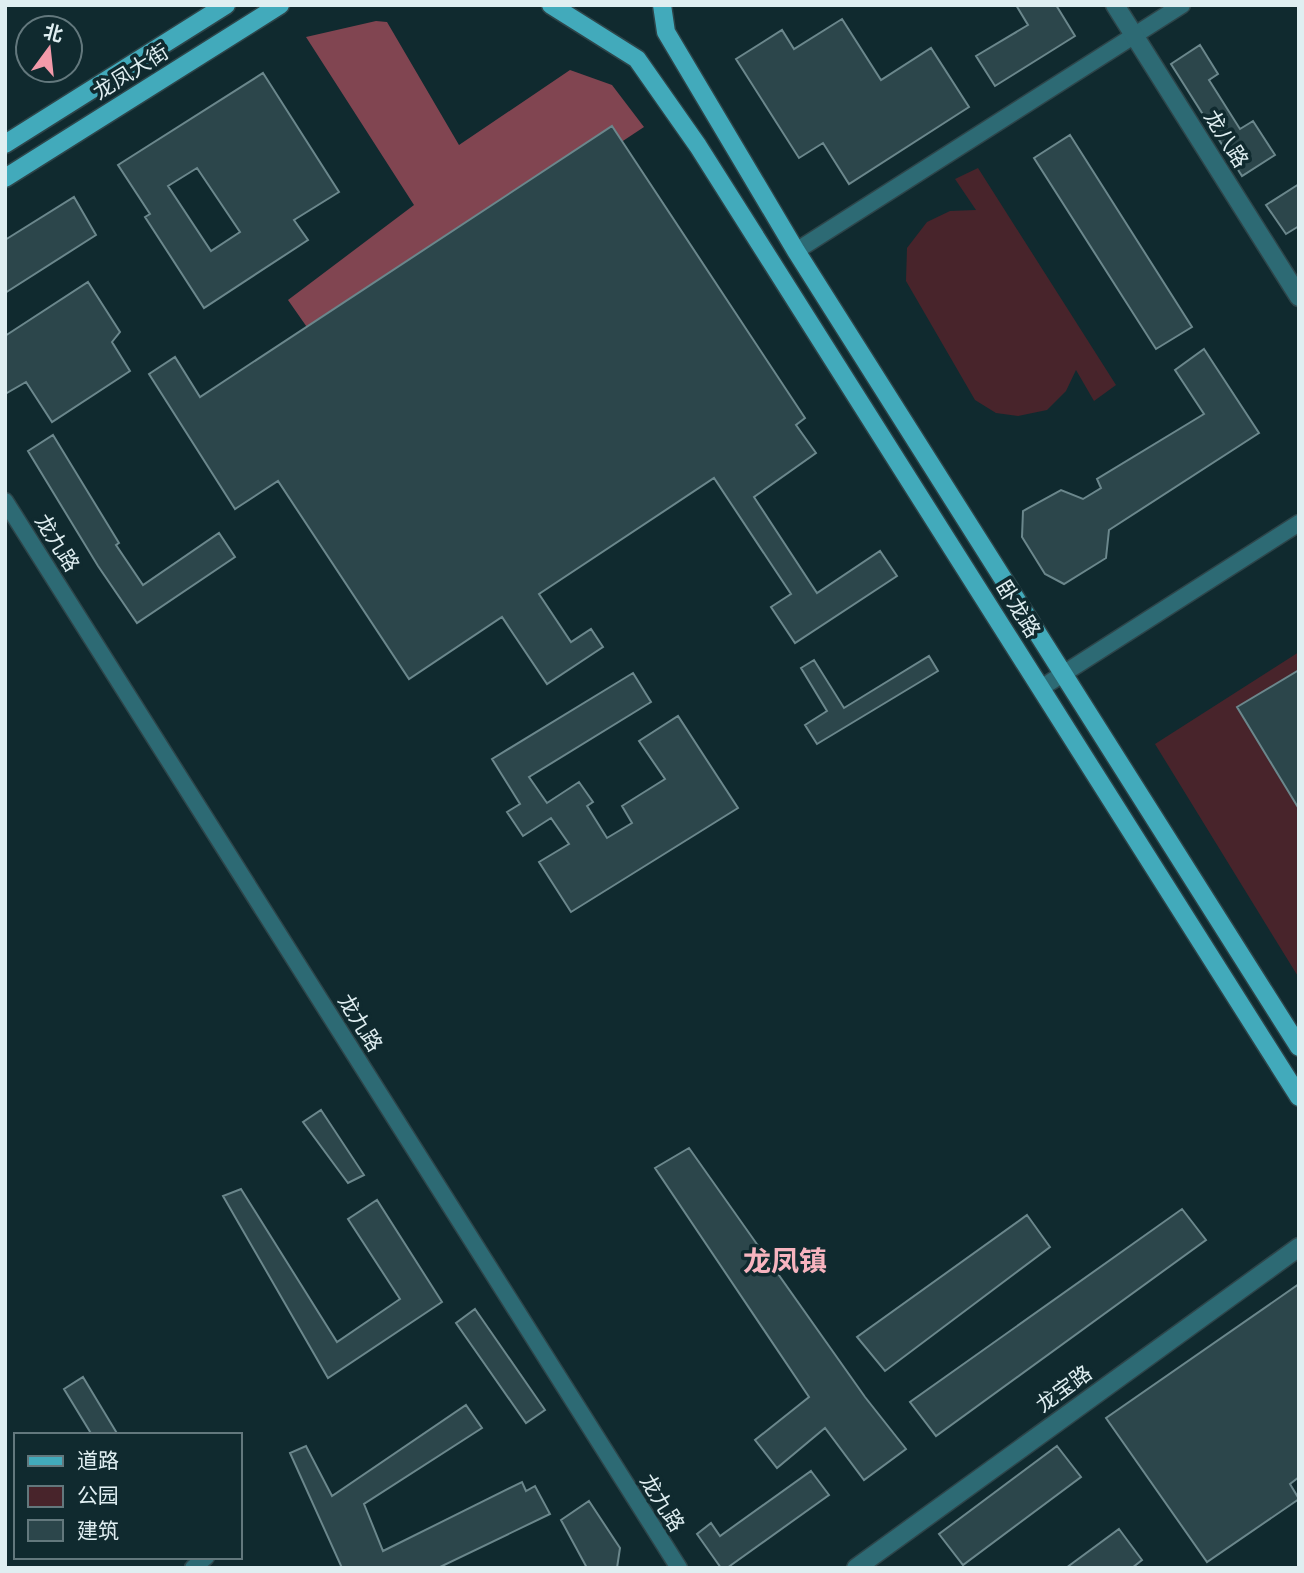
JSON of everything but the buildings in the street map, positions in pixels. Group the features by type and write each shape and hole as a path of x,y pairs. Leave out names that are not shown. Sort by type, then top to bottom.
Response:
{"main road":[{"name":"龙凤大街","path":"5,144 226,5"},
{"name":"龙凤大街","path":"5,178 280,5"},
{"name":"卧龙路","path":"551,5 637,58 698,146 1299,1097"},
{"name":"卧龙路","path":"662,5 666,32 796,251 1299,1047"}],"street":[{"name":"龙八路","path":"1115,5 1297,292"},
{"path":"796,251 1182,5"},
{"name":"龙九路","path":"5,501 678,1568"},
{"path":"1041,688 1299,523"},
{"name":"龙宝路","path":"856,1568 1299,1247"}],"green space":[{"path":"978,168 1116,385 1094,401 1076,370 1066,391 1047,410 1018,416 996,413 975,400 906,281 907,248 927,222 950,211 976,210 955,179"},
{"path":"1299,652 1299,978 1155,744"}],"shaded area":[{"path":"376,21 387,22 459,145 570,70 612,85 644,127 318,343 288,300 414,205 306,37"}],"district":[{"name":"龙凤镇","path":"785,1261"}]}
